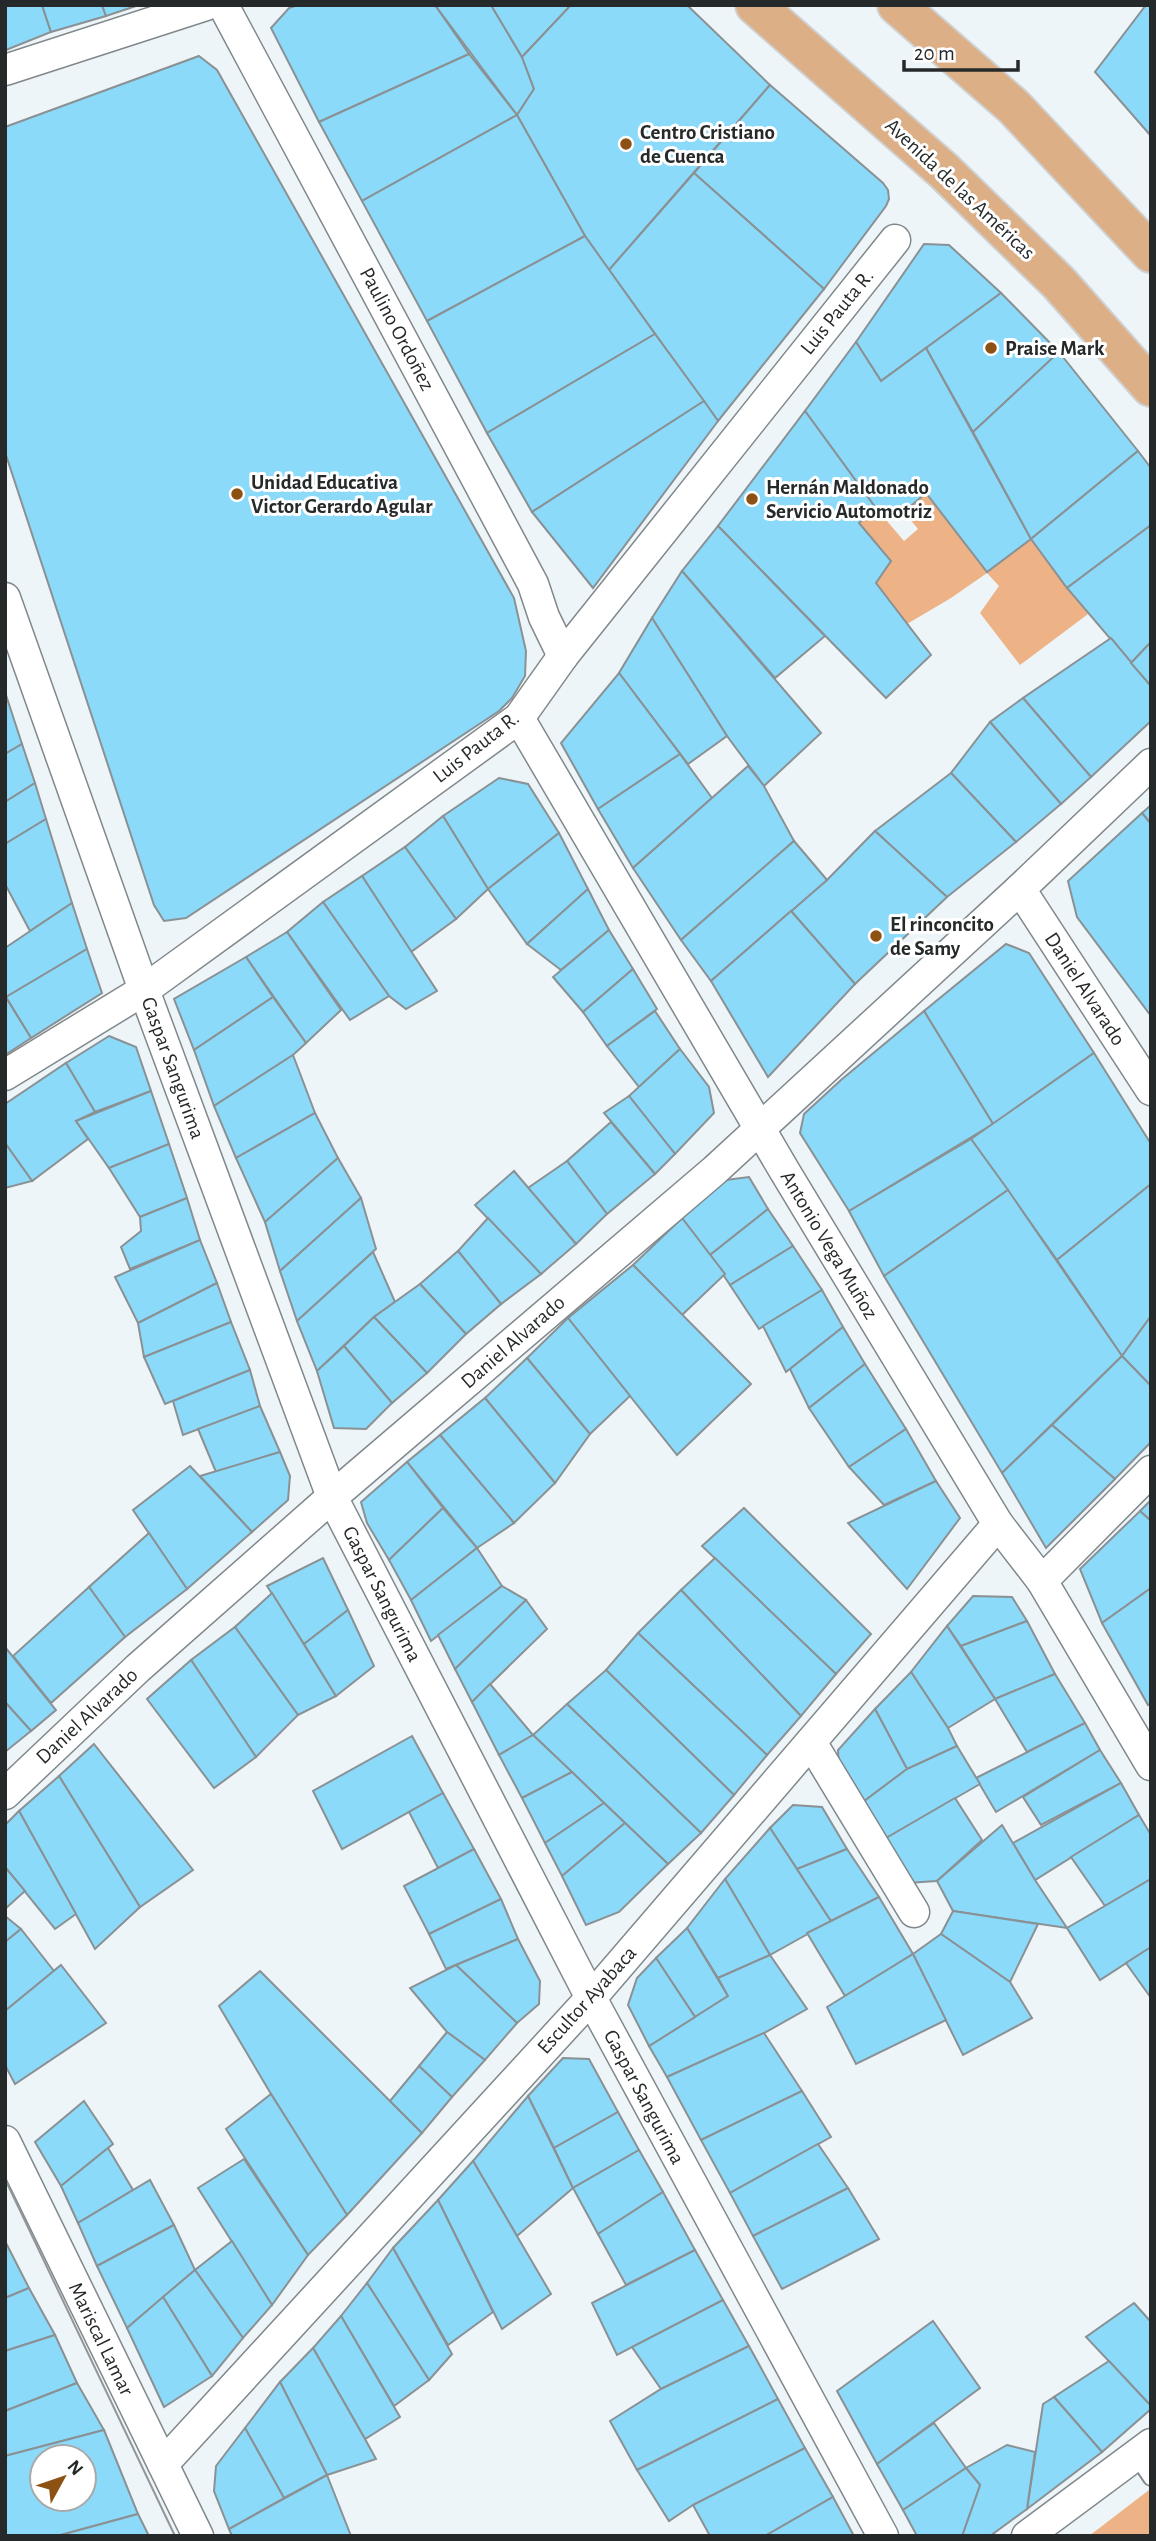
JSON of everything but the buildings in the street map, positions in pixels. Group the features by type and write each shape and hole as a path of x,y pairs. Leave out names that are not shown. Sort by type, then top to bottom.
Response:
{"main road":[{"name":"Avenida de las Américas","path":"755,5 944,171 1059,283 1151,387"},
{"path":"898,5 1014,107 1151,253"}],"street":[{"path":"5,70 206,5"},
{"name":"Paulino Ordoñez","path":"223,5 533,584 544,617 563,656"},
{"name":"Luis Pauta R.","path":"5,1076 144,990 519,718 563,656 895,240"},
{"name":"Gaspar Sangurima","path":"5,598 144,990 332,1497 591,1998 883,2536"},
{"name":"Antonio Vega Muñoz","path":"519,718 759,1129 998,1524 1042,1581 1151,1765"},
{"name":"Daniel Alvarado","path":"5,1794 138,1668 759,1129 1151,764"},
{"name":"Daniel Alvarado","path":"1020,888 1151,1090"},
{"path":"1042,1581 1151,1471"},
{"name":"Escultor Ayabaca","path":"163,2464 591,1998 998,1524"},
{"path":"811,1742 914,1912"},
{"name":"Mariscal Lamar","path":"5,2141 198,2536"},
{"path":"1027,2536 1146,2459"}],"shaded area":[{"path":"926,493 986,572 1031,539 1088,614 1020,665 980,613 999,586 987,573 907,624 876,583 891,561 859,523 875,507 904,541 918,529 904,512"},
{"path":"1149,2490 1151,2536 1089,2536"}],"tram line":[{"path":"5,2179 175,2536"}],"place":[{"name":"Centro Cristiano de Cuenca","path":"626,144"},
{"name":"Praise Mark","path":"991,348"},
{"name":"Unidad Educativa Victor Gerardo Agular","path":"237,494"},
{"name":"Hernán Maldonado Servicio Automotriz","path":"752,499"},
{"name":"El rinconcito de Samy","path":"876,936"}]}
